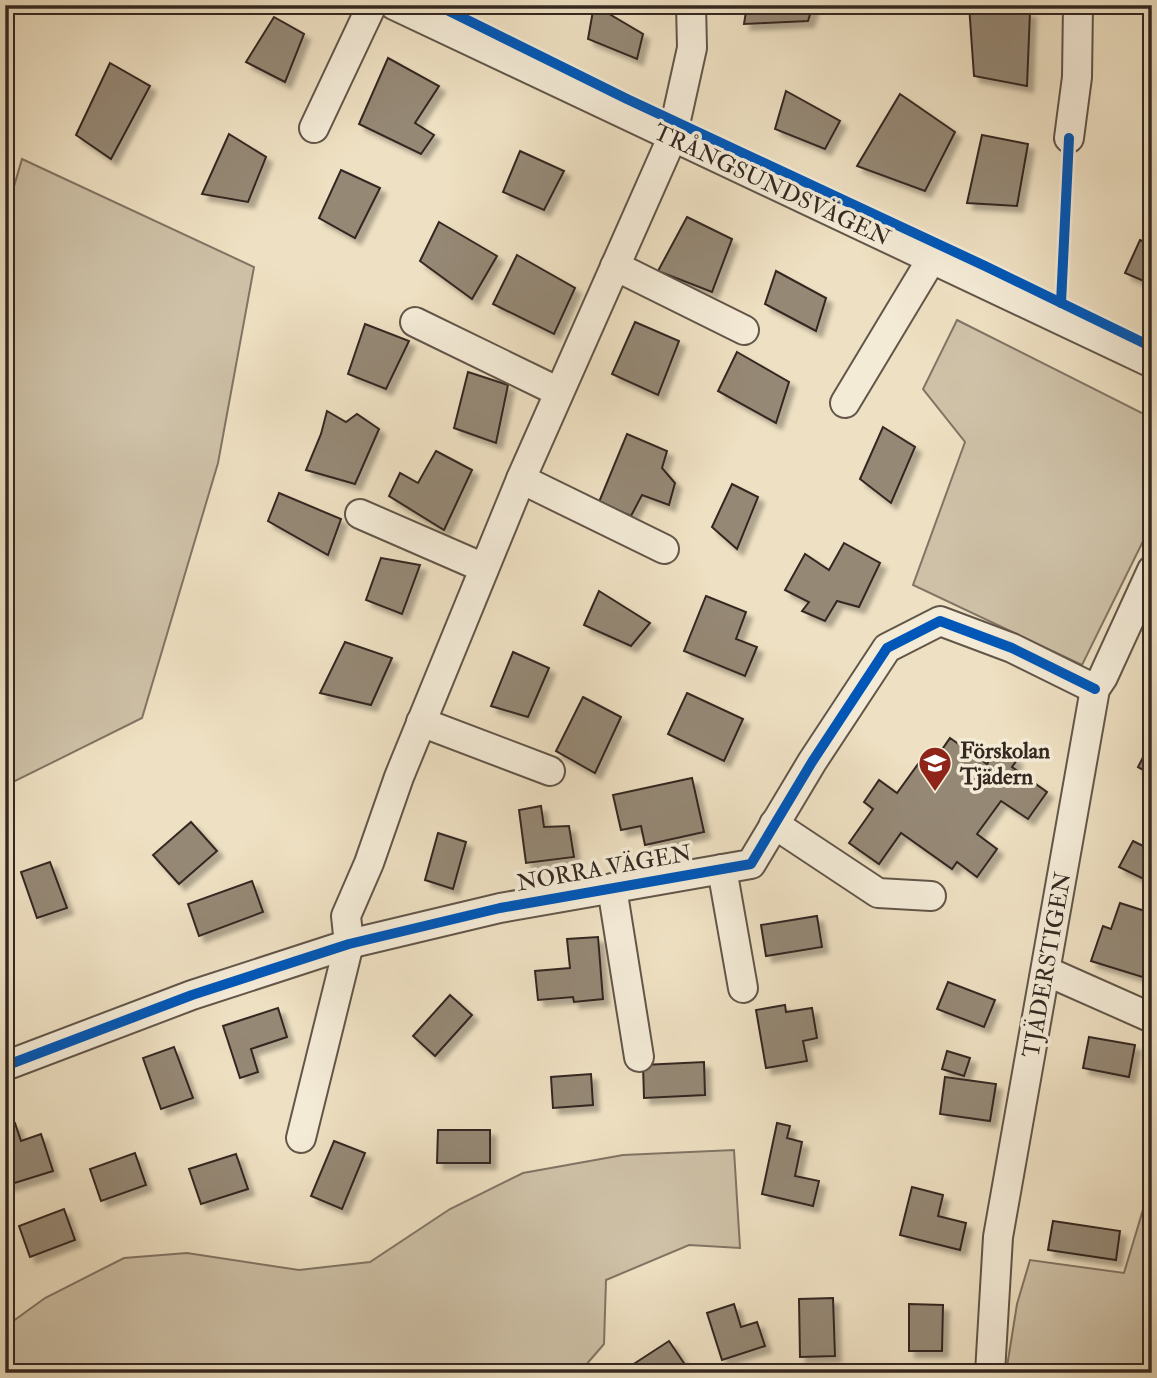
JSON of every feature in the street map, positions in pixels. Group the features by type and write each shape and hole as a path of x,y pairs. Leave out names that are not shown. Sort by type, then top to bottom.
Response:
{"street":[{"path":"314,128 373,5"},
{"name":"TRÅNGSUNDSVÄGEN","path":"394,5 1152,363"},
{"path":"301,1138 349,944 346,916 421,722 521,479 672,138 692,48 691,5"},
{"path":"1069,138 1077,77 1078,5"},
{"path":"845,403 931,260"},
{"path":"615,266 744,330"},
{"path":"415,322 559,392"},
{"path":"521,479 664,550"},
{"path":"360,514 484,568"},
{"name":"TJÄDERSTIGEN","path":"990,1373 998,1237 1095,689 1152,569"},
{"name":"NORRA VÄGEN","path":"5,1066 192,995 349,944 500,908 751,864 811,762 887,648 940,621 1012,648 1095,689"},
{"path":"421,722 550,771"},
{"path":"775,824 878,894 931,896"},
{"name":"NORRA VÄGEN","path":"722,869 743,988"},
{"name":"NORRA VÄGEN","path":"612,888 639,1057"},
{"path":"1046,971 1152,1018"}],"shaded area":[{"path":"22,159 254,267 218,463 142,718 5,786 5,217"},
{"path":"957,320 1152,418 1152,523 1082,665 913,585 965,442 923,389"},
{"path":"734,1150 740,1248 689,1245 606,1280 604,1344 579,1373 5,1373 5,1327 45,1298 124,1258 187,1253 299,1270 370,1262 450,1209 523,1173 623,1155"},
{"path":"1152,1197 1152,1373 1006,1373 1017,1304 1030,1260 1124,1273 1145,1203"}],"building":[{"path":"594,5 643,34 637,59 588,39"},
{"path":"747,5 813,5 808,21 744,24"},
{"path":"969,5 1030,12 1027,86 974,76"},
{"path":"274,17 304,34 285,82 246,62"},
{"path":"388,58 439,86 415,123 434,135 421,154 359,124"},
{"path":"110,63 150,86 111,159 76,135"},
{"path":"786,91 840,121 825,149 775,129"},
{"path":"900,94 955,132 925,191 857,166"},
{"path":"1149,126 1152,126 1152,166 1147,166"},
{"path":"229,134 266,157 248,202 202,194"},
{"path":"982,135 1028,144 1017,206 967,203"},
{"path":"520,151 564,171 544,210 503,192"},
{"path":"341,170 380,188 355,238 319,218"},
{"path":"687,217 732,239 712,292 658,271"},
{"path":"439,222 497,256 472,299 420,261"},
{"path":"1140,240 1152,246 1151,284 1125,273"},
{"path":"517,255 575,288 554,334 493,304"},
{"path":"776,271 826,298 816,331 765,304"},
{"path":"635,322 679,341 658,395 612,374"},
{"path":"365,324 409,341 386,389 348,374"},
{"path":"737,352 789,382 776,423 718,391"},
{"path":"468,372 508,385 496,443 454,428"},
{"path":"327,411 346,422 357,414 379,429 355,484 306,470"},
{"path":"883,427 915,447 891,503 860,479"},
{"path":"627,434 667,451 662,468 675,483 669,505 642,495 631,516 599,502"},
{"path":"436,451 472,470 444,530 389,496 400,473 418,483"},
{"path":"732,484 758,497 737,549 712,527"},
{"path":"279,493 341,519 328,555 268,521"},
{"path":"844,543 880,563 859,607 837,601 825,621 802,611 809,602 785,590 805,554 829,570"},
{"path":"381,558 420,565 402,614 366,600"},
{"path":"599,591 650,623 631,646 584,625"},
{"path":"706,596 746,612 736,639 757,647 745,676 684,651"},
{"path":"345,642 392,658 371,705 320,693"},
{"path":"513,652 549,668 528,717 491,706"},
{"path":"687,693 743,719 724,761 668,734"},
{"path":"583,697 621,717 595,773 556,751"},
{"path":"950,738 987,764 999,747 1017,760 1012,767 1047,792 1028,819 1001,801 977,834 997,849 977,877 957,862 952,869 901,833 879,864 849,843 873,809 864,802 879,780 897,793 921,760 930,767"},
{"path":"1152,740 1152,775 1138,767"},
{"path":"692,778 704,832 645,845 641,826 621,830 613,795"},
{"path":"541,806 544,827 569,826 574,857 526,863 519,810"},
{"path":"191,822 217,851 179,884 153,855"},
{"path":"438,833 466,842 453,889 425,880"},
{"path":"1133,841 1149,849 1152,844 1152,883 1119,867"},
{"path":"50,862 67,908 37,918 21,872"},
{"path":"252,881 263,912 199,936 188,904"},
{"path":"1120,903 1151,913 1144,935 1152,937 1152,980 1091,961 1103,926 1111,929"},
{"path":"817,916 822,947 766,956 761,925"},
{"path":"598,937 603,999 574,1002 573,997 538,1000 535,971 570,968 567,939"},
{"path":"948,982 995,1000 984,1027 937,1009"},
{"path":"450,995 472,1015 435,1056 413,1036"},
{"path":"785,1005 786,1012 812,1008 817,1038 803,1041 807,1061 766,1068 756,1010"},
{"path":"278,1008 287,1037 251,1049 258,1072 240,1078 223,1026"},
{"path":"1089,1037 1135,1045 1129,1077 1083,1068"},
{"path":"174,1047 193,1098 161,1109 143,1058"},
{"path":"947,1051 970,1058 964,1076 942,1069"},
{"path":"704,1062 705,1095 644,1098 643,1065"},
{"path":"591,1074 593,1105 553,1108 551,1077"},
{"path":"945,1077 996,1084 990,1121 940,1114"},
{"path":"15,1123 21,1141 41,1134 53,1171 5,1186 5,1126"},
{"path":"777,1123 790,1126 787,1138 802,1142 795,1176 819,1181 813,1206 762,1194"},
{"path":"438,1130 490,1130 490,1163 437,1163"},
{"path":"334,1141 365,1153 342,1209 311,1196"},
{"path":"135,1153 146,1185 101,1201 90,1169"},
{"path":"236,1154 248,1189 201,1204 189,1169"},
{"path":"912,1187 943,1195 938,1216 966,1223 960,1250 900,1235"},
{"path":"64,1209 75,1240 30,1257 19,1226"},
{"path":"1053,1221 1120,1231 1116,1260 1048,1250"},
{"path":"833,1298 835,1356 800,1357 799,1299"},
{"path":"734,1304 741,1327 757,1322 765,1346 722,1360 707,1313"},
{"path":"909,1304 943,1305 942,1351 909,1351"},
{"path":"669,1341 690,1372 629,1373 626,1369"}],"cycle path":[{"path":"437,5 627,99 1152,347"},
{"path":"1061,303 1069,138"},
{"path":"5,1066 192,995 349,944 500,908 751,864 812,762 887,648 940,621 1012,648 1095,689"}],"place":[{"name":"Förskolan Tjädern","path":"935,793"}]}
